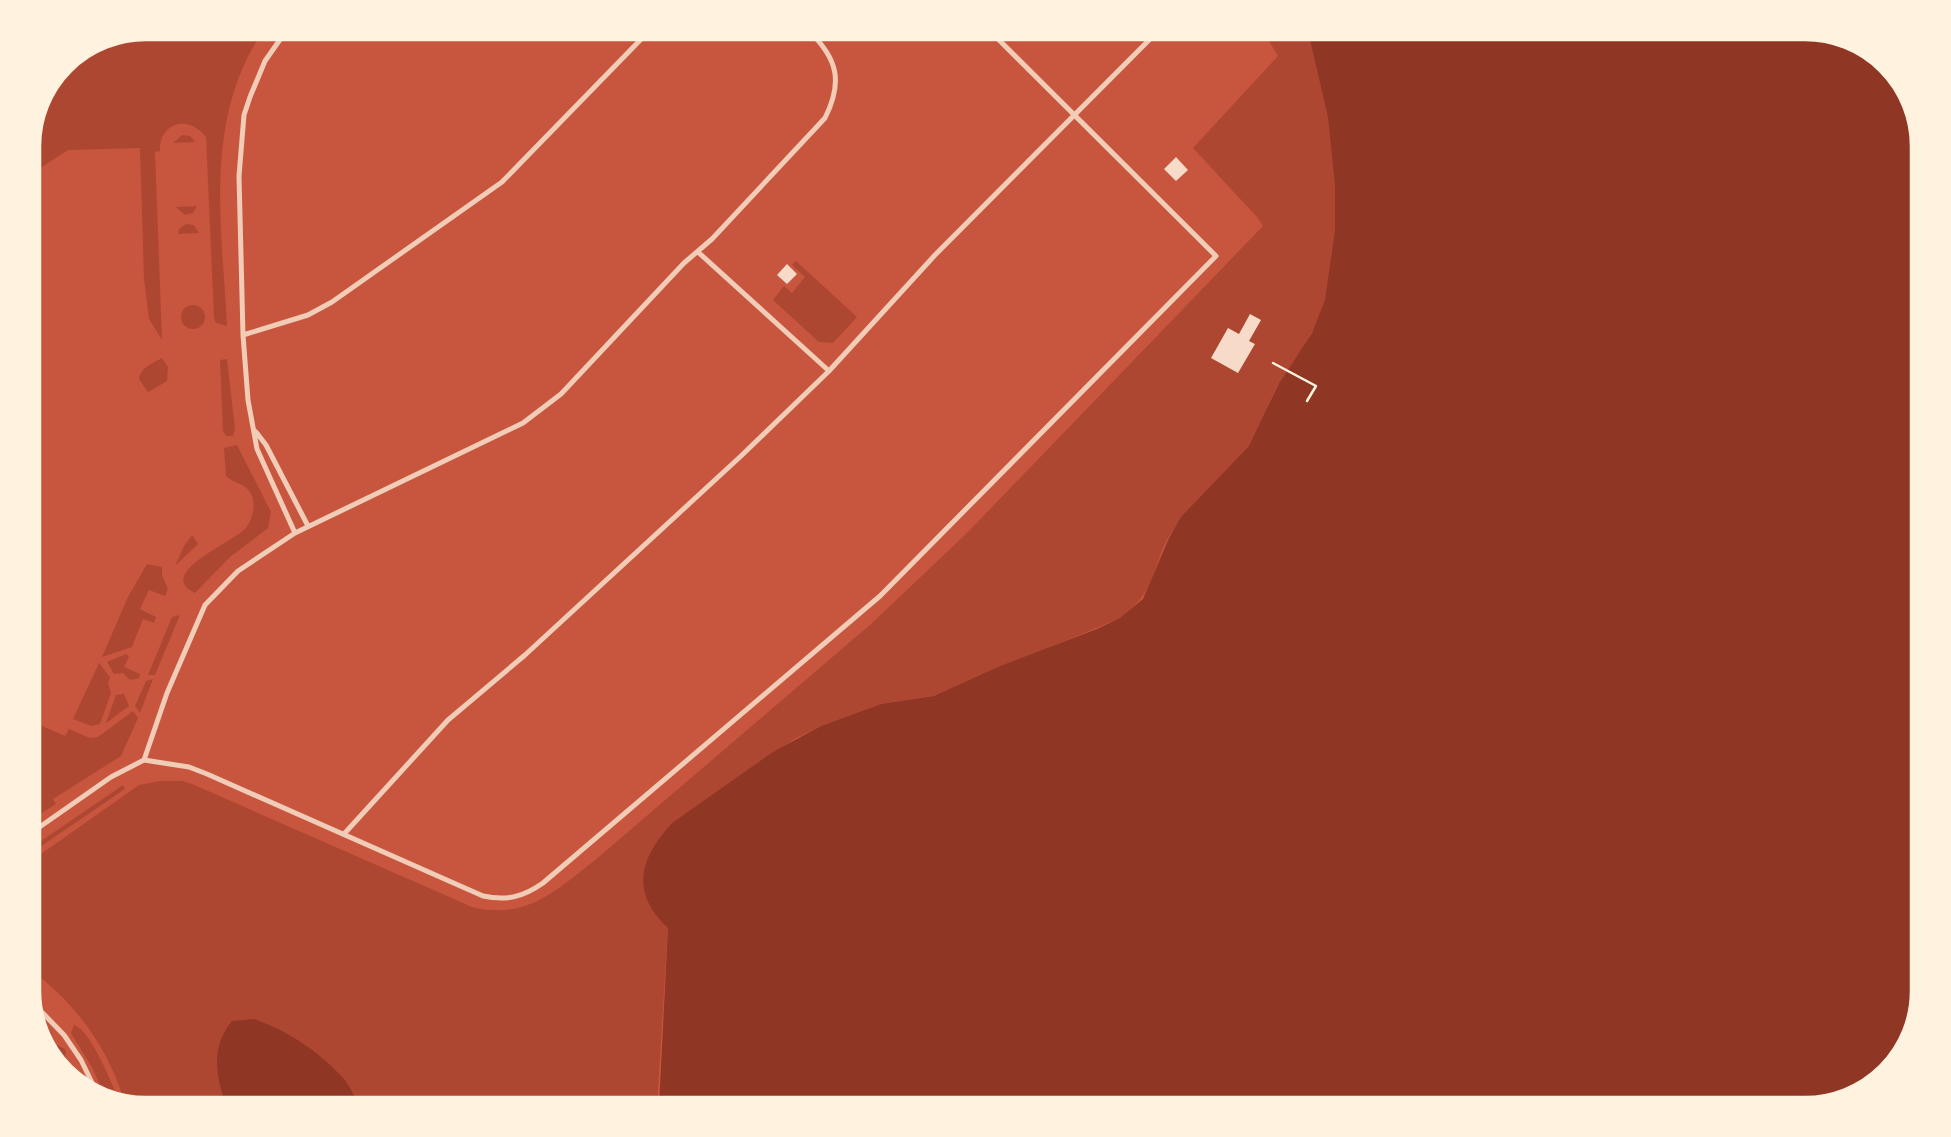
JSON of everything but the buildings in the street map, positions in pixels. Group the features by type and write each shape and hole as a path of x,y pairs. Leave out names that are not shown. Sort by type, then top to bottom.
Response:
{"street":[{"path":"280,40 265,62 244,115 239,176 243,335 248,400 257,449 295,533"},
{"path":"243,335 308,315 332,302 480,200 524,162 640,40"},
{"path":"144,760 167,693 205,606 238,571 295,533 523,424 561,394 825,118 835,93 834,70 829,54 817,40"},
{"path":"40,827 111,777 144,760 198,770 483,896 508,899 530,892 880,596 1216,256 999,40"},
{"path":"344,834 448,720 483,692 546,635 741,456 829,371 935,255 1149,40"},
{"path":"698,252 829,371"},
{"path":"255,432 266,445 308,526"},
{"path":"42,1012 64,1035 81,1060 92,1082"}],"path":[{"path":"1273,363 1316,386 1307,401"}],"shaded area":[{"path":"258,40 244,65 231,100 224,137 220,212 227,326 216,323 214,318 206,137 192,125 176,124 164,133 160,151 155,152 162,340 149,319 144,279 140,148 68,150 40,168 40,139 48,105 66,76 93,54 105,48 132,41"},
{"path":"1268,40 1311,40 1325,98 1331,135 1337,211 1335,248 1329,283 1316,325 1277,386 1253,441 1231,468 1184,515 1168,538 1143,596 1120,618 934,696 881,704 821,726 796,738 672,823 653,849 644,875 649,901 668,927 658,1097 146,1097 122,1094 109,1062 88,1028 62,997 40,977 40,855 139,785 160,781 182,781 472,907 508,910 524,906 552,893 594,861 871,624 966,534 1263,226 1257,217 1193,148 1278,56"},
{"path":"1310,40 1819,41 1846,48 1858,54 1875,66 1893,87 1905,112 1911,139 1911,991 1910,1005 1903,1032 1889,1056 1870,1075 1846,1089 1819,1096 1805,1097 659,1097 668,928 656,915 648,901 643,876 646,863 661,836 672,823 773,752 821,726 881,704 934,696 998,667 1097,629 1120,618 1143,599 1169,538 1181,517 1249,446 1279,383 1312,333 1325,300 1335,231 1335,185 1328,117"},
{"path":"182,135 190,136 195,142 173,143"},
{"path":"197,206 193,213 185,215 176,207"},
{"path":"186,224 194,225 199,233 178,234 179,229"},
{"path":"796,261 857,317 833,343 819,342 773,300 784,286 792,293 805,277 792,265"},
{"path":"193,305 201,309 205,317 201,325 193,329 185,325 181,317 185,309"},
{"path":"162,358 168,367 167,381 148,392 139,379 140,375 148,366"},
{"path":"227,359 235,429 233,436 226,436 223,431 220,360"},
{"path":"237,445 271,512 268,528 230,557 195,593 185,585 184,577 190,568 200,559 245,529 253,513 254,504 250,492 244,486 226,476 224,448"},
{"path":"192,535 198,544 175,566 184,546"},
{"path":"147,564 162,567 162,575 168,589 165,596 149,590 140,609 156,617 154,623 143,619 132,647 102,657 128,597"},
{"path":"180,615 155,675 148,675 172,617"},
{"path":"126,654 129,656 124,667 140,674 139,678 130,680 123,673 114,674 107,662"},
{"path":"99,663 110,677 108,683 111,693 100,724 91,726 73,719"},
{"path":"153,679 140,713 135,706 146,681"},
{"path":"124,694 129,706 106,723 116,695"},
{"path":"133,711 138,718 121,756 53,799 56,804 40,814 40,725 65,736 69,729 90,738 98,737"},
{"path":"123,785 125,789 40,847 40,842"},
{"path":"254,1019 279,1029 303,1043 335,1069 355,1097 224,1097 218,1073 218,1052 220,1041 232,1021"},
{"path":"74,1025 80,1028 93,1045 115,1092 101,1087 93,1069 71,1033"},
{"path":"56,1046 65,1049 66,1053 64,1058 58,1050"}]}
